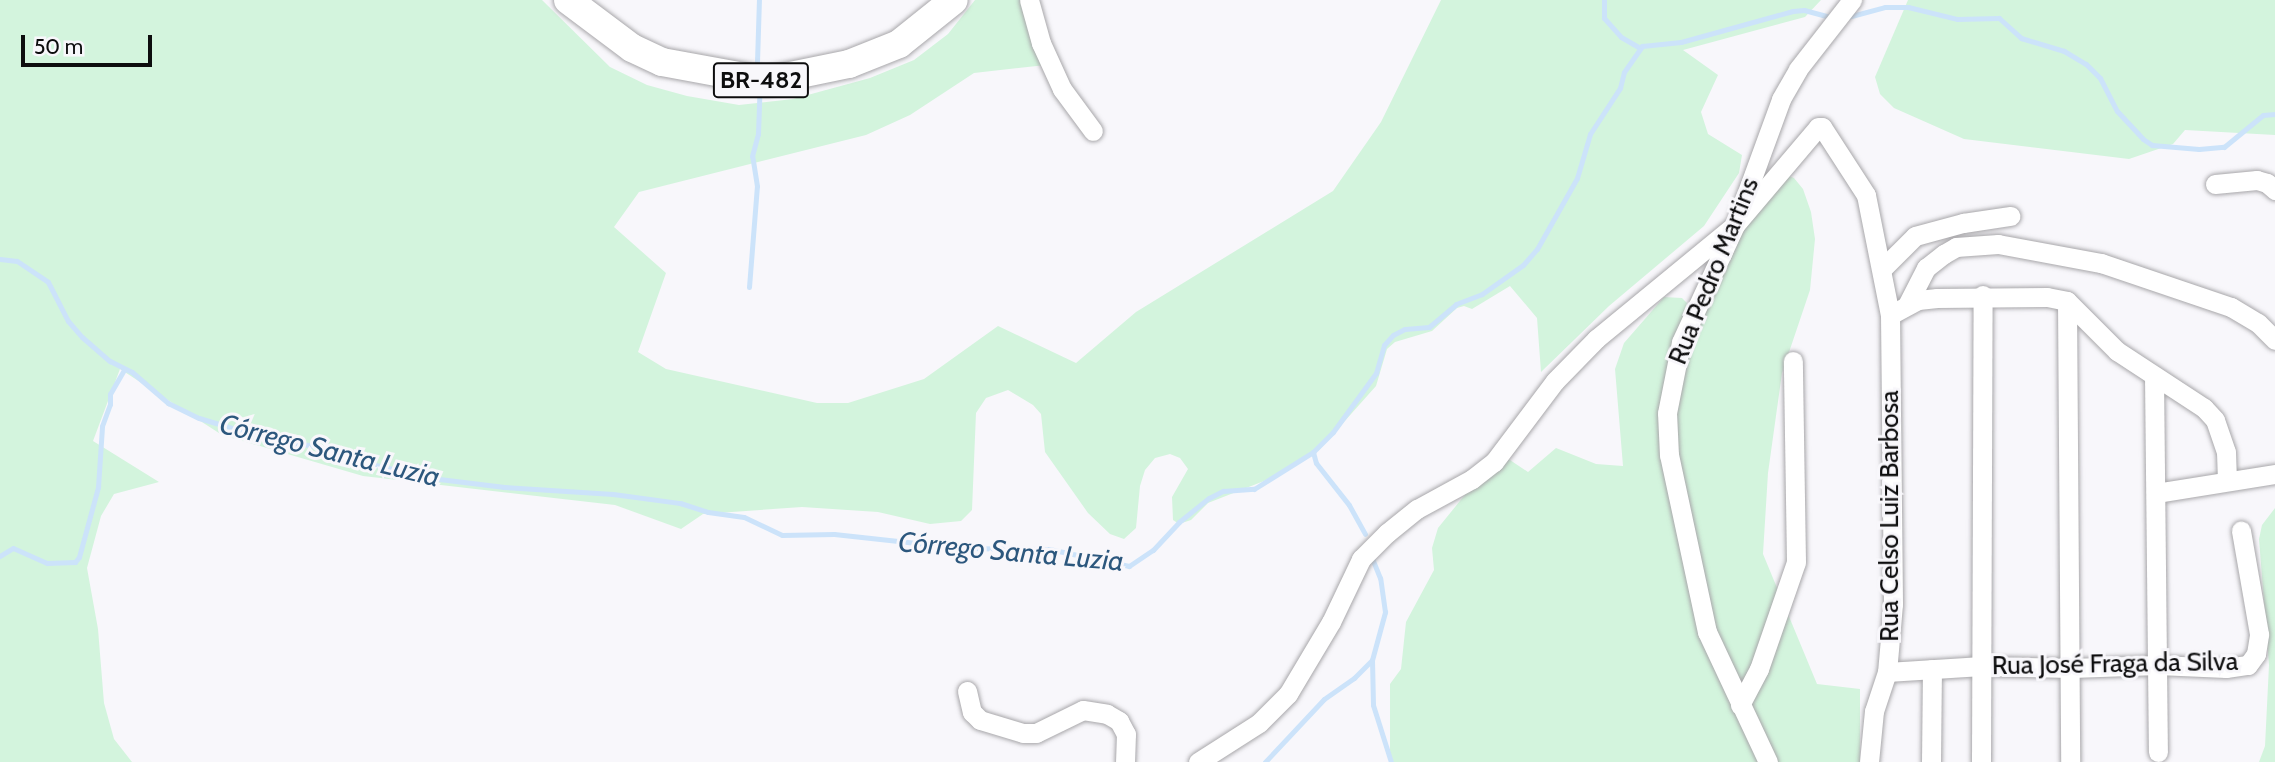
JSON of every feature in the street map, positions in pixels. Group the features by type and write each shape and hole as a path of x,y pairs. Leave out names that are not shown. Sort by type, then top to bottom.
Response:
{"highway":[{"name":"BR-482","path":"568,0 632,48 662,62 766,80 849,64 899,44 954,0"}],"street":[{"path":"1029,0 1041,43 1062,89 1093,131"},
{"name":"Rua Pedro Martins","path":"1768,762 1707,632 1693,579 1668,454 1667,413 1681,342 1735,225 1781,99 1798,69 1848,4"},
{"name":"Rua Celso Luiz Barbosa","path":"1735,225 1822,127 1866,195 1883,268 1890,315 1893,604 1887,672 1874,711 1869,762"},
{"path":"2215,184 2257,180 2267,183 2275,191"},
{"path":"1883,268 1915,236 1963,223 2010,216"},
{"path":"1198,762 1259,723 1288,694 1331,622 1361,559 1387,533 1417,509 1472,479 1494,461 1545,393 1596,339 1735,225"},
{"path":"1907,305 1926,268 1944,254 1956,247 1998,244 2101,262 2231,307 2258,323 2275,340"},
{"path":"1890,315 1907,305 1937,298 1983,295 2047,297 2067,301 2117,351 2204,408 2215,420 2226,452 2227,480"},
{"path":"1981,762 1983,295"},
{"path":"2067,301 2070,762"},
{"path":"1740,705 1759,669 1796,562 1793,361"},
{"path":"2154,376 2158,752"},
{"path":"2156,493 2275,474"},
{"name":"Rua José Fraga da Silva","path":"1887,672 1982,666 2240,667 2248,664 2256,654 2259,634 2241,531"},
{"path":"1931,762 1932,669"},
{"path":"967,691 972,712 980,720 1023,733 1036,733 1083,710 1107,714 1119,721 1126,734 1125,762"}],"green space":[{"path":"0,0 542,0 610,67 647,85 687,96 739,105 793,99 870,78 914,60 948,34 975,0 1022,0 1046,65 974,73 910,115 866,135 639,192 614,227 666,273 638,352 666,369 817,403 848,403 924,379 998,326 1076,363 1136,312 1333,191 1381,122 1441,0 1821,0 1805,17 1683,50 1718,75 1701,112 1708,134 1742,155 1739,173 1704,226 1609,306 1541,372 1537,318 1510,286 1472,309 1464,306 1457,308 1432,331 1395,342 1387,349 1376,386 1319,450 1264,481 1208,503 1191,520 1179,524 1173,520 1172,497 1188,469 1180,458 1170,454 1155,458 1145,470 1140,486 1136,528 1124,539 1110,534 1088,513 1045,452 1041,414 1033,405 1008,390 986,398 976,413 972,510 961,521 930,524 878,512 802,507 703,514 681,529 615,505 363,476 222,435 120,369 93,441 159,482 114,494 101,516 87,568 98,629 104,703 114,739 132,762 0,762"},
{"path":"1908,0 2275,0 2275,135 2185,130 2173,144 2129,159 1964,139 1894,108 1880,94 1875,77"},
{"path":"1779,172 1794,178 1803,189 1811,212 1815,239 1810,290 1782,373 1768,473 1763,554 1817,684 1860,689 1860,762 1390,762 1390,684 1401,669 1406,622 1434,570 1432,548 1438,528 1468,491 1504,456 1528,472 1556,448 1596,464 1623,466 1615,369 1624,343 1664,297 1682,298 1689,305"},
{"path":"2275,508 2275,762 2259,762 2265,746 2269,665 2259,539 2262,525"}],"waterway":[{"path":"757,62 759,0"},
{"path":"1604,0 1604,18 1621,37 1640,48"},
{"name":"Córrego Santa Luzia","path":"1844,18 1885,7 1908,7 1957,19 1999,18 2021,38 2064,51 2086,64 2100,78 2117,111 2152,145 2199,149 2224,147 2263,115 2275,114"},
{"name":"Córrego Santa Luzia","path":"0,259 17,261 48,282 68,321 82,337 110,361 132,372 168,403 199,418 282,443 310,445 346,458 431,478 504,487 613,494 680,503 708,512 744,517 782,535 834,534 962,548 1049,549 1129,566 1153,550 1179,522 1209,498 1223,491 1254,489 1313,452 1333,432 1376,373 1384,345 1393,335 1405,329 1429,327 1456,304 1482,294 1523,265 1537,249 1577,178 1590,134 1620,88 1624,72 1642,46 1681,42 1793,11 1804,10 1831,17"},
{"path":"749,287 757,186 752,156 758,134 759,97"},
{"path":"0,556 13,548 47,563 75,562 79,557 98,487 102,426 110,404 110,394 124,370"},
{"path":"1313,452 1316,463 1349,505 1365,534"},
{"path":"1265,762 1324,699 1354,678 1372,660 1385,612 1380,578 1372,558"},
{"path":"1372,660 1373,705 1391,762"}]}
